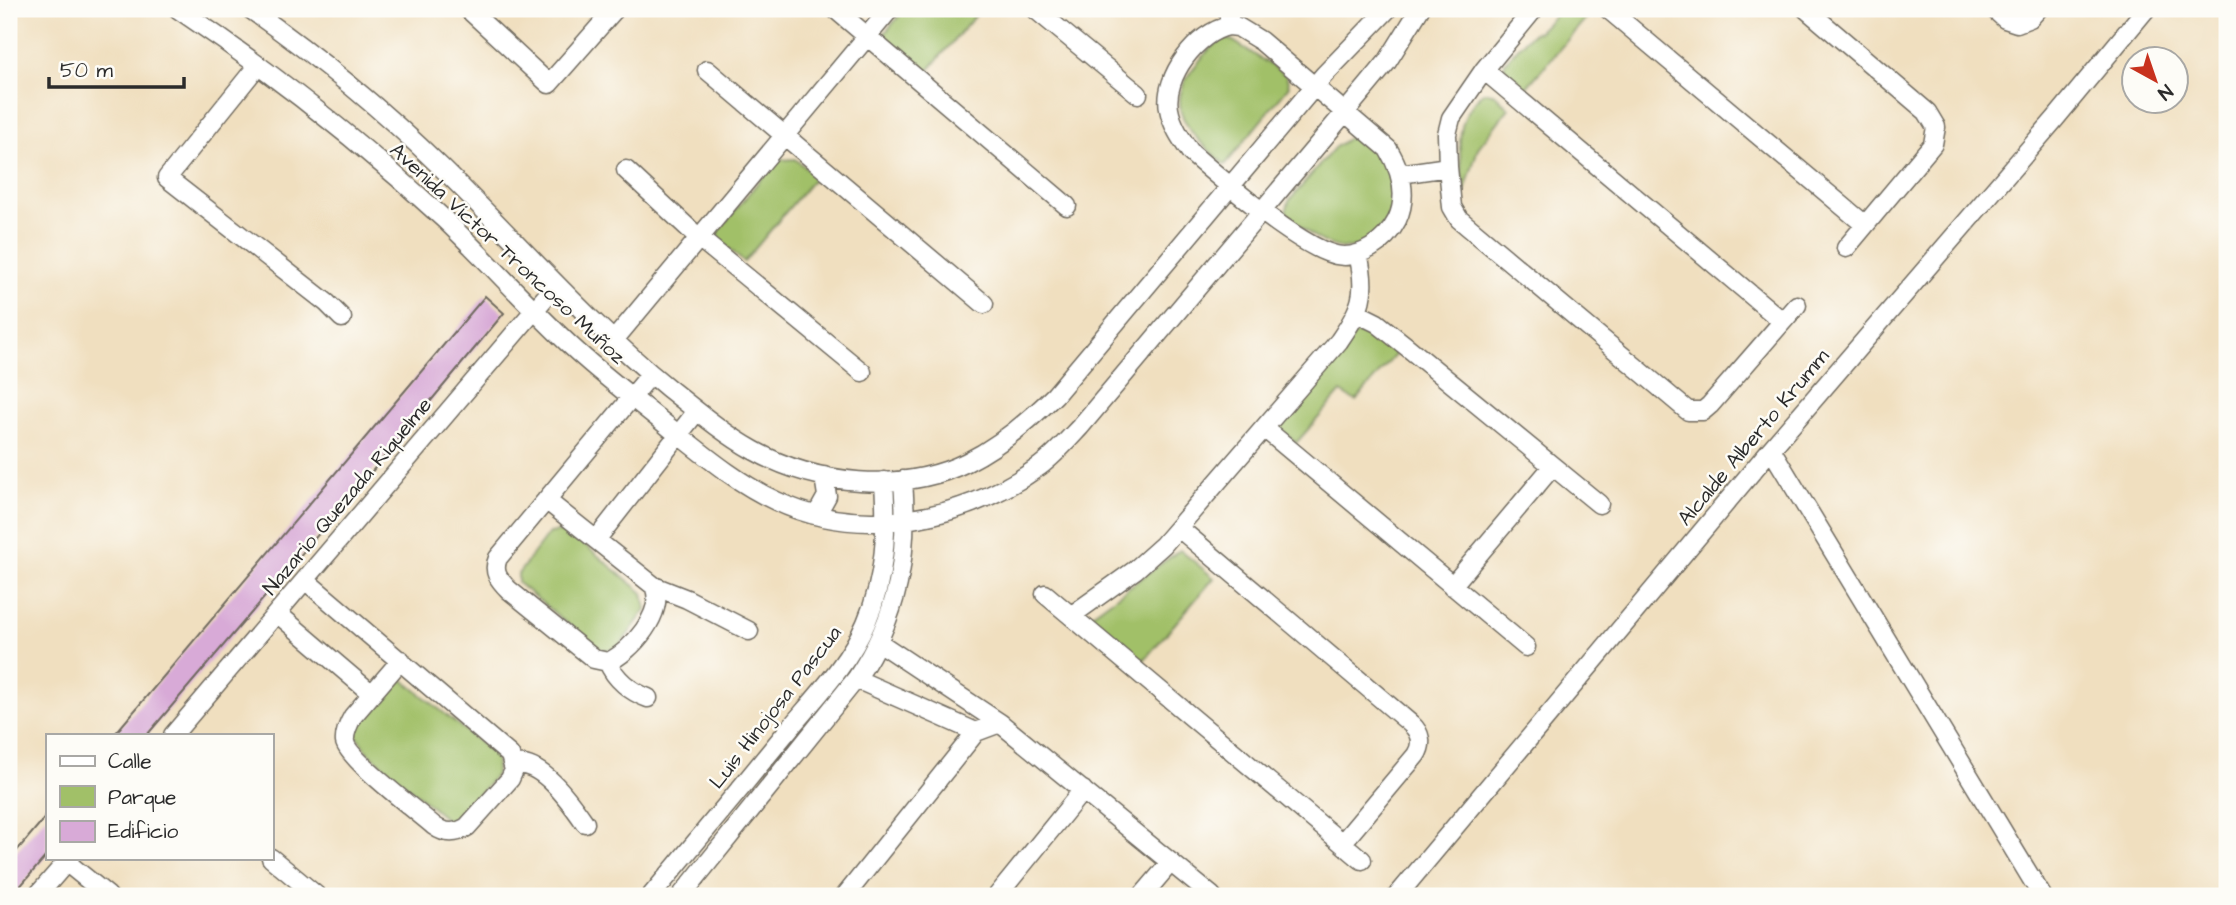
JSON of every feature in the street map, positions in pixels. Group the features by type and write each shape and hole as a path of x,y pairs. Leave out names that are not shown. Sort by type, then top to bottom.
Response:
{"street":[{"name":"Avenida Víctor Troncoso Muñoz","path":"178,9 258,65 335,125 434,210 572,347 726,471 778,502 848,520 887,521 906,520 960,508 1006,488 1043,464 1080,427 1387,62 1420,9"},
{"name":"Avenida Víctor Troncoso Muñoz","path":"250,9 343,79 406,134 555,286 651,374 697,411 755,452 791,467 824,476 867,481 903,480 940,473 965,463 1004,440 1037,412 1315,86 1388,9"},
{"path":"468,9 549,84 615,9"},
{"path":"835,9 1067,206"},
{"path":"614,340 890,9"},
{"path":"1035,9 1138,94"},
{"path":"1534,9 1484,70 1451,118 1447,134 1448,167 1452,207 1459,219 1684,409 1698,412 1707,408 1797,304"},
{"path":"1608,9 1864,224"},
{"path":"1806,9 1927,112 1936,127 1933,144 1846,248"},
{"path":"1994,9 2006,19 2017,23 2030,18 2038,9"},
{"name":"Alcalde Alberto Krumm","path":"1397,896 1772,449 2056,119 2146,9"},
{"path":"1229,18 1315,86 1388,149 1400,174 1403,201 1398,217 1385,237 1358,254 1345,256 1323,252 1262,211 1191,153 1177,132 1168,106 1178,68 1210,32 1229,18"},
{"path":"258,65 167,178 327,303 342,318"},
{"path":"707,70 984,304"},
{"path":"1484,70 1782,321"},
{"path":"1400,174 1448,167"},
{"path":"626,170 699,238 862,372"},
{"path":"1072,615 1135,570 1178,528 1339,341 1361,304 1364,282 1358,254"},
{"name":"Nazario Quezada Riquelme","path":"180,731 555,286"},
{"path":"1357,313 1377,323 1599,504"},
{"path":"651,374 498,558 496,573 509,590 594,659 607,662 628,649 651,619 657,604 654,586"},
{"path":"596,540 697,411"},
{"path":"1264,428 1526,647"},
{"path":"1772,449 2042,896"},
{"path":"1452,586 1552,467"},
{"path":"817,514 827,496 824,476"},
{"name":"Luis Hinojosa Pascua","path":"681,896 856,679 878,642 898,586 906,520 903,480"},
{"name":"Luis Hinojosa Pascua","path":"651,896 830,680 857,640 880,582 887,521 884,481"},
{"path":"546,500 654,586 681,596 748,631"},
{"path":"1178,528 1419,733 1420,745 1416,755 1343,842"},
{"path":"305,580 401,660 507,751 514,765 510,779 467,827 456,833 441,831 354,758 345,742 349,724 401,660"},
{"path":"1045,594 1362,860"},
{"path":"277,613 372,694"},
{"path":"878,642 1000,723 1212,896"},
{"path":"607,662 625,684 648,698"},
{"path":"856,679 976,732"},
{"path":"845,896 976,732 1000,723"},
{"path":"514,765 525,764 535,768 560,790 585,823"},
{"path":"997,896 1083,790"},
{"path":"37,896 68,860 108,896"},
{"path":"273,860 317,896"},
{"path":"1142,896 1171,862"}],"green space":[{"path":"905,9 981,9 926,73 887,42 884,34"},
{"path":"1558,9 1594,9 1525,89 1504,70 1505,62 1525,40 1538,32 1557,13"},
{"path":"1224,38 1286,75 1289,86 1225,165 1192,132 1180,108 1180,95 1185,81 1206,53"},
{"path":"1484,92 1493,93 1509,108 1478,148 1464,194 1460,152 1462,127 1473,103"},
{"path":"1356,133 1375,149 1389,169 1393,181 1392,205 1388,218 1374,238 1352,248 1343,248 1316,238 1286,212 1289,201 1334,148"},
{"path":"795,159 816,176 744,262 718,239 719,230 768,170 780,160"},
{"path":"1364,332 1374,336 1396,354 1356,401 1341,392 1296,443 1280,429 1280,421 1354,335"},
{"path":"568,531 643,593 646,609 619,647 607,650 597,648 518,583 518,574 549,533"},
{"path":"1180,550 1214,578 1143,661 1088,617"},
{"path":"400,677 496,756 496,775 463,813 448,821 367,751 354,732"}],"building":[{"path":"485,296 504,313 374,469 148,734 115,734"},
{"path":"46,816 46,856 12,896 9,896 9,860"}]}
